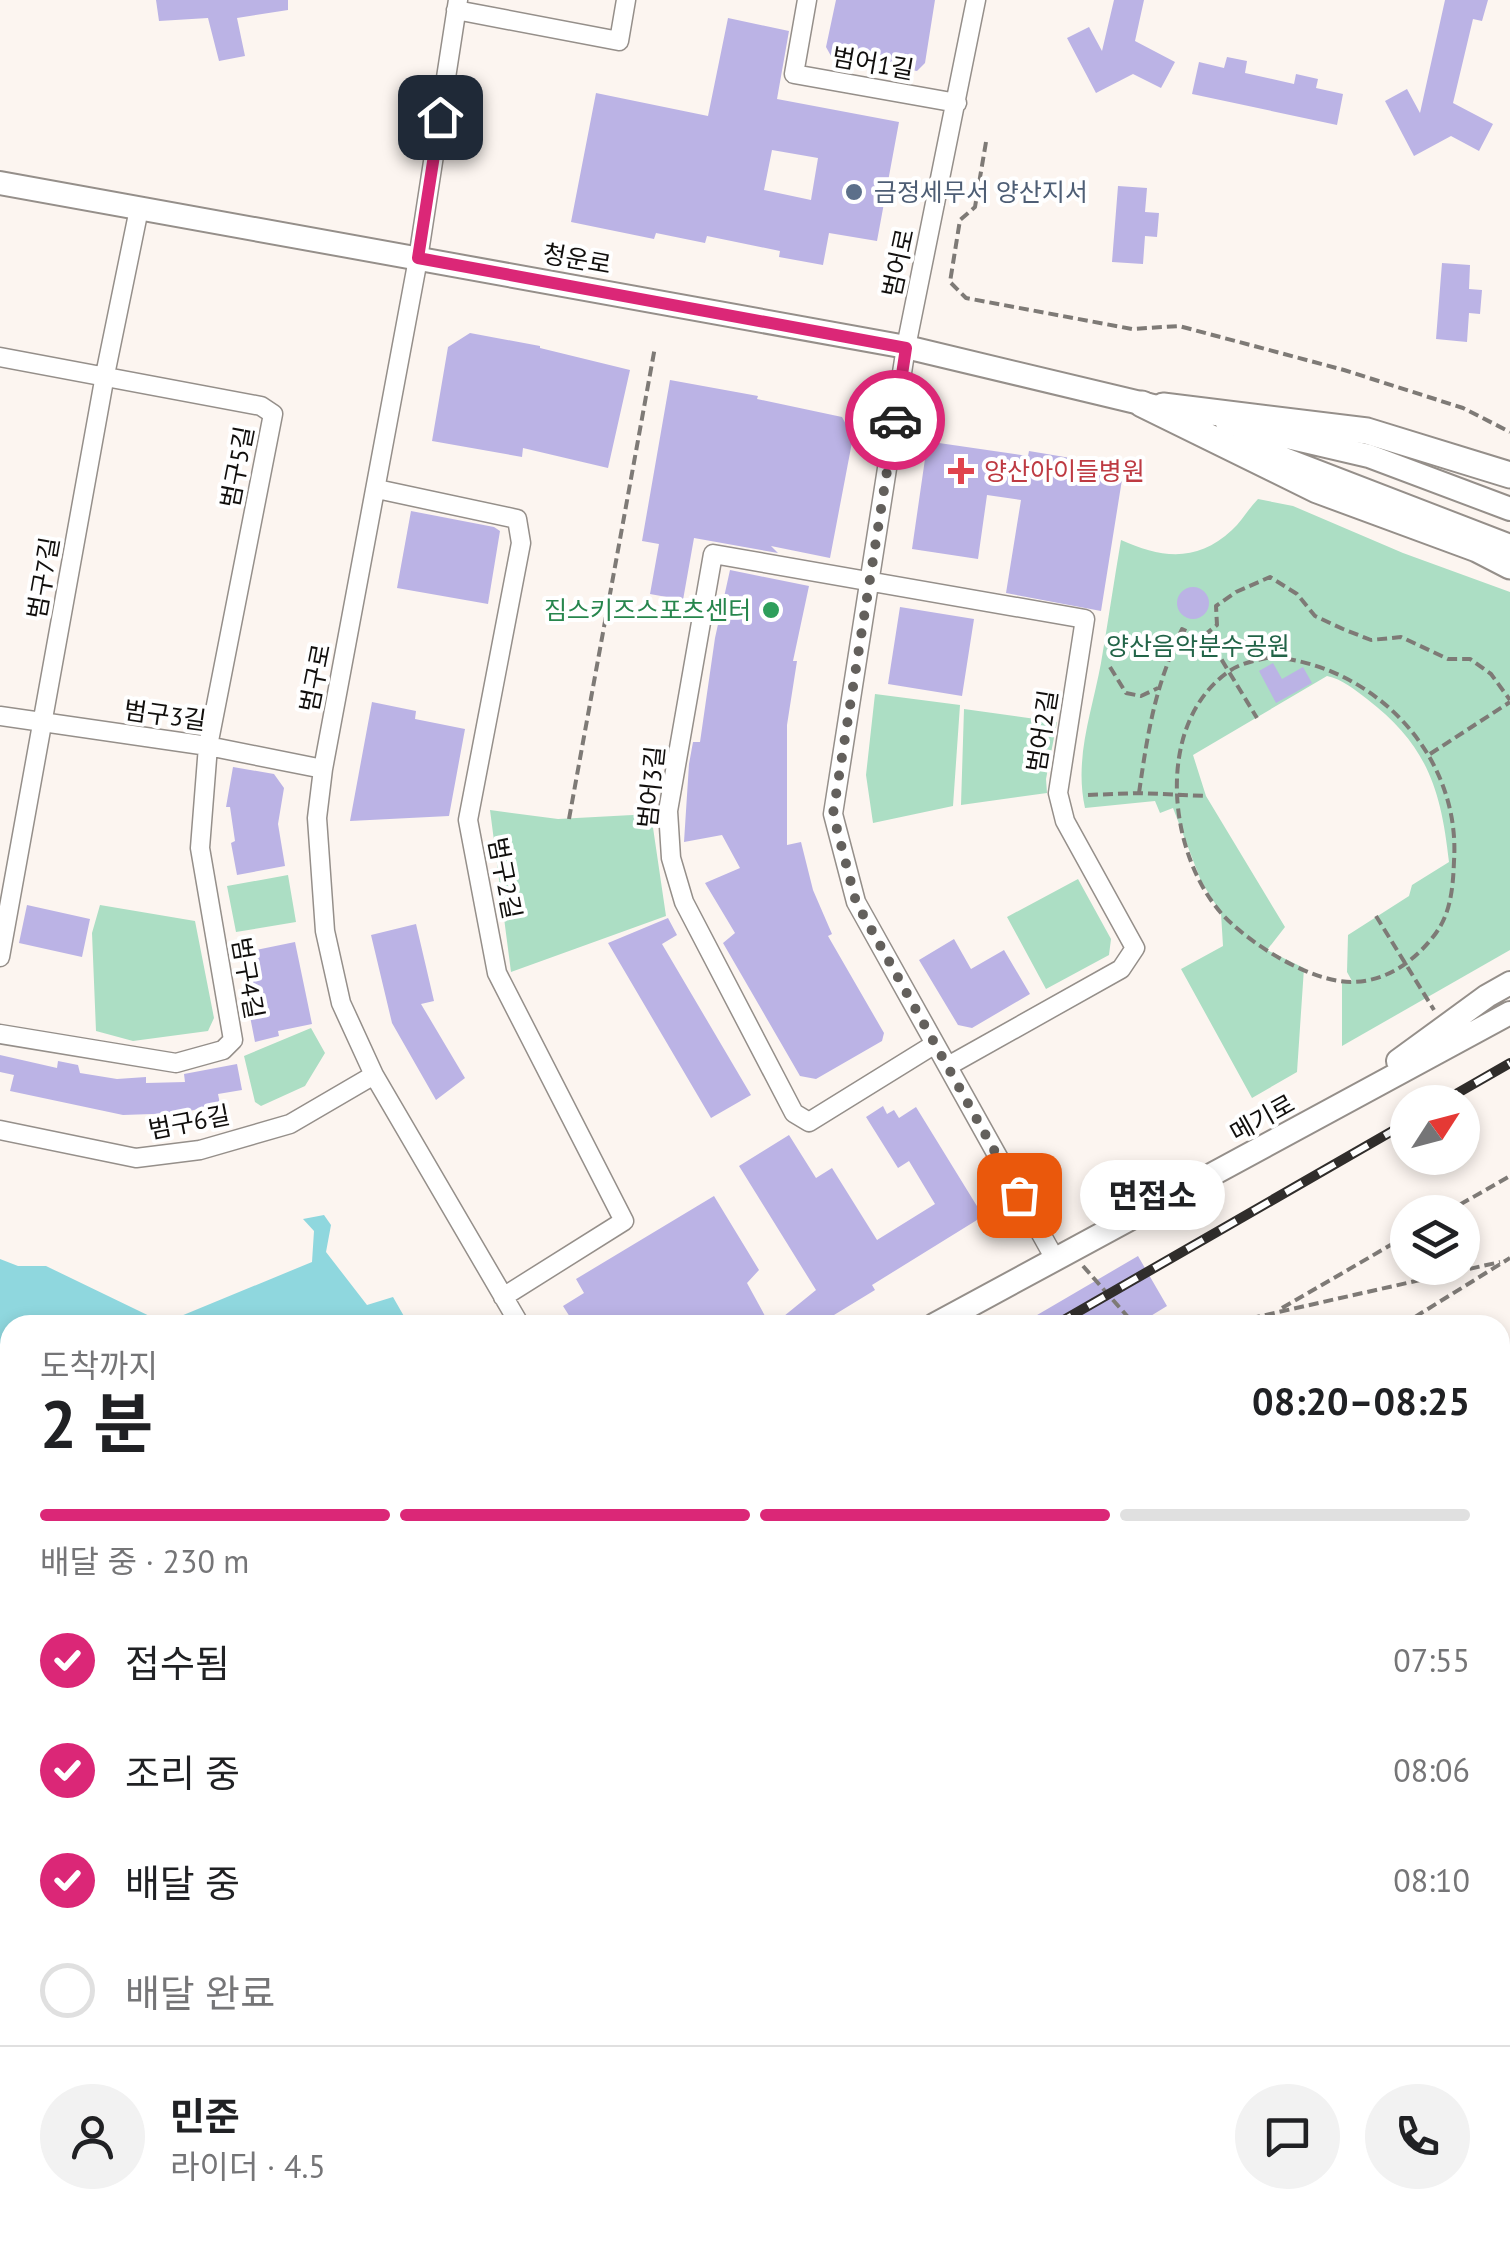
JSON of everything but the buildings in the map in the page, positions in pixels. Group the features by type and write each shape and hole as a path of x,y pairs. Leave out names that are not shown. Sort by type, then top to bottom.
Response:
{"main road":[{"path":"1142,404 1367,431 1510,475"},
{"path":"1142,404 1316,490 1477,548 1510,566"}],"street":[{"path":"457,5 619,41 626,0"},
{"name":"범어1길","path":"807,0 794,74 957,103"},
{"name":"범어로","path":"976,0 906,348 833,814 856,902 935,1044 1062,1255"},
{"name":"범구로","path":"457,5 418,258 322,769 317,818 325,932 341,1003 374,1075 514,1315"},
{"name":"청운로","path":"0,183 906,348 1142,404"},
{"name":"범구7길","path":"0,957 105,375 139,209"},
{"name":"범구5길","path":"0,357 261,406 273,414 208,746"},
{"path":"1142,404 1369,456 1510,509"},
{"path":"1142,404 1510,546"},
{"name":"범구2길","path":"377,490 516,519 521,542 468,820 497,973 624,1221 503,1296"},
{"name":"범어3길","path":"869,582 713,554 668,811 671,858 684,902 794,1113 809,1122 935,1044"},
{"name":"범어2길","path":"869,582 1085,619 1058,793 1065,821 1134,948 1121,969 948,1066"},
{"name":"범구3길","path":"0,716 208,746 322,769"},
{"name":"범구4길","path":"0,1034 176,1063 222,1050 233,1040 200,848 208,746"},
{"path":"1324,1116 1510,983"},
{"name":"메기로","path":"952,1315 1510,1013"},
{"name":"범구6길","path":"0,1130 136,1158 200,1150 290,1124 374,1075"}],"path":[{"path":"986,142 974,207 960,220 950,282 966,298 1132,329 1179,326 1344,370 1464,408 1510,432"},
{"path":"568,818 656,347"},
{"path":"1139,793 1158,688 1182,629 1201,638 1217,625 1216,606 1270,577 1297,594 1314,616 1343,629 1372,640 1401,637 1448,659 1470,659 1491,674 1510,701 1429,755"},
{"path":"1206,634 1257,718"},
{"path":"1271,657 1326,667 1410,726 1429,755 1450,804 1455,846 1453,879 1442,922 1406,966 1353,982 1311,972 1245,935 1221,912 1201,882 1181,826 1179,758 1192,715 1228,672 1271,657"},
{"path":"1110,668 1126,693 1140,696 1158,688"},
{"path":"1088,795 1206,796"},
{"path":"1376,916 1435,1010"},
{"path":"1476,1195 1510,1176"},
{"path":"1269,1315 1390,1245"},
{"path":"1062,1255 1125,1315"},
{"path":"1260,1315 1510,1258"},
{"path":"1418,1315 1500,1262"}],"green space":[{"name":"양산음악분수공원","path":"1258,499 1293,506 1403,553 1510,592 1510,950 1342,1046 1342,980 1352,981 1347,972 1348,935 1409,896 1412,885 1449,862 1435,790 1417,752 1367,699 1327,676 1193,755 1206,796 1285,927 1267,950 1304,968 1297,1072 1252,1098 1181,969 1223,946 1221,913 1201,881 1173,808 1160,813 1155,801 1085,808 1082,771 1121,540 1164,553 1206,548 1232,530"},
{"path":"875,694 960,705 953,806 873,823 866,775"},
{"path":"964,709 1057,722 1047,793 961,805"},
{"path":"490,810 558,819 651,814 666,916 511,972"},
{"path":"288,875 296,922 236,932 227,886"},
{"path":"1078,879 1111,939 1109,955 1046,989 1007,917"},
{"path":"100,905 195,921 214,1018 208,1031 133,1041 96,1031 92,933"},
{"path":"311,1028 325,1053 305,1086 261,1106 255,1102 244,1056"}],"water":[{"path":"324,1215 331,1225 326,1252 367,1305 393,1297 403,1315 183,1315 312,1262 314,1231 303,1219"},
{"path":"0,1259 18,1266 46,1266 147,1315 0,1315"}],"railway":[{"path":"1472,1085 1510,1063"},
{"path":"1072,1315 1390,1132"}],"way so far":[{"path":"895,420 833,814 856,902 1019,1195"}],"place":[{"name":"금정세무서 양산지서","path":"854,192"},
{"name":"양산아이들병원","path":"961,471"},
{"name":"짐스키즈스포츠센터","path":"771,610"},
{"name":"면접소","path":"1019,1195"}],"route":[{"path":"440,117 418,258 906,348 895,420"}]}
